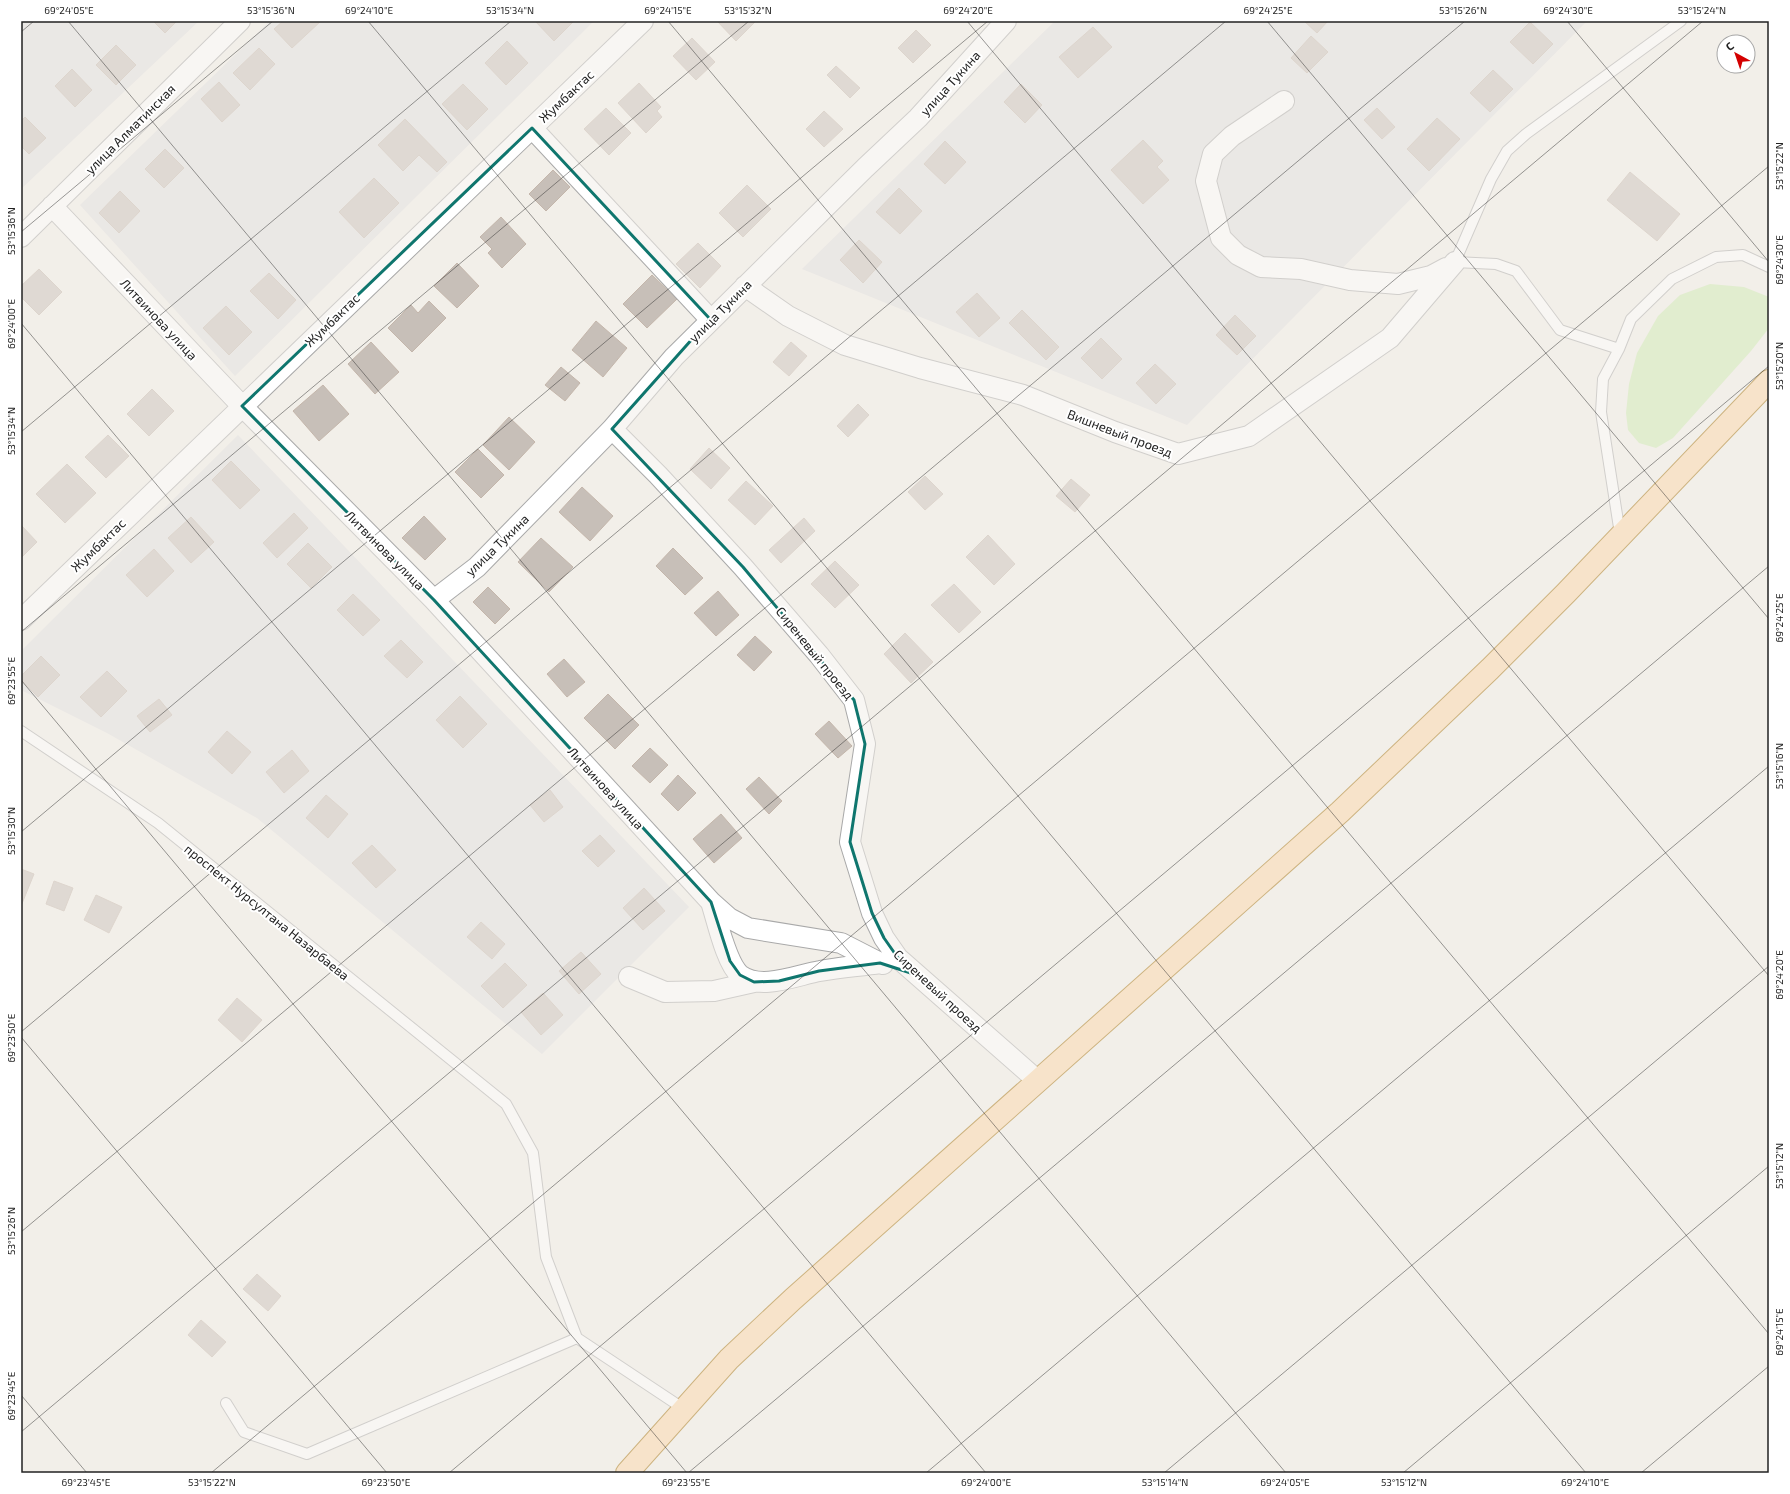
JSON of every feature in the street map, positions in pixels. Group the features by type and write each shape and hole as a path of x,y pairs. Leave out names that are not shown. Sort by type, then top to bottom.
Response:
{"main road":[{"path":"626,1473 729,1359 793,1299 1346,806 1490,669 1621,537 1769,381"}],"street":[{"name":"улица Алматинская","path":"21,237 240,21"},
{"name":"Жумбактас","path":"21,620 643,21"},
{"name":"улица Тукина","path":"434,600 477,567 612,429 674,356 710,319 918,118 1006,21"},
{"path":"1284,101 1232,136 1213,154 1206,181 1222,238 1238,255 1261,267 1301,269 1350,280 1398,284 1431,276 1455,262"},
{"path":"532,128 710,319"},
{"name":"Литвинова улица","path":"52,206 242,406 434,600 711,902 729,918 748,928 842,943 880,963 920,976"},
{"name":"Вишневый проезд","path":"745,286 788,316 846,345 920,368 1023,395 1114,432 1178,454 1249,436 1390,338 1455,262"},
{"name":"Сиреневый проезд","path":"612,429 658,475 743,567 819,655 854,700 865,744 850,842 872,913 884,938 898,958 1038,1081"},
{"path":"711,902 730,961 740,975 754,982"},
{"path":"629,977 665,992 714,991 754,982 779,981 819,971 880,963"}],"lane":[{"path":"1619,349 1560,330 1516,271 1496,264 1455,262 1491,179 1507,151 1526,134 1681,21"},
{"path":"1621,537 1601,412 1603,379 1619,349 1631,319 1672,279 1716,257 1744,255 1769,267"},
{"name":"проспект Нурсултана Назарбаева","path":"21,731 158,824 506,1104 533,1153 546,1257 577,1338"},
{"path":"226,1403 244,1432 306,1454 577,1338 684,1409"}],"highlighted area":[{"path":"532,128 710,319 612,429 743,567 854,700 865,744 850,842 872,913 884,938 898,958 920,976 880,963 819,971 779,981 754,982 740,975 730,961 711,902 434,600 242,406"}],"shaded area":[{"path":"21,21 199,21 21,189"},
{"path":"270,21 594,21 235,376 80,205"},
{"path":"1055,21 1587,21 1187,425 802,269"},
{"path":"238,435 689,907 542,1054 257,818 107,733 21,690 21,651"}],"green space":[{"path":"1710,284 1744,287 1769,297 1769,328 1751,351 1673,438 1656,448 1639,443 1628,430 1626,413 1629,384 1637,353 1658,316 1680,295"}],"building":[{"path":"153,21 177,21 165,33"},
{"path":"283,21 321,21 292,48 274,29"},
{"path":"535,21 573,21 573,22 554,41"},
{"path":"717,21 756,21 736,41"},
{"path":"1304,21 1328,21 1317,33"},
{"path":"1530,22 1553,44 1533,64 1510,42"},
{"path":"1093,27 1112,47 1078,78 1059,57"},
{"path":"916,30 931,45 913,63 898,48"},
{"path":"1311,36 1328,52 1307,73 1291,58"},
{"path":"692,38 715,62 696,80 673,56"},
{"path":"507,41 528,63 506,85 485,63"},
{"path":"116,45 136,65 116,85 96,65"},
{"path":"259,48 275,64 250,90 233,73"},
{"path":"836,66 860,88 850,98 827,75"},
{"path":"72,69 92,90 75,107 55,86"},
{"path":"1493,70 1513,89 1490,112 1470,93"},
{"path":"219,82 240,105 222,122 201,99"},
{"path":"639,83 661,107 657,111 662,117 646,133 618,103"},
{"path":"463,84 488,109 467,130 442,104"},
{"path":"1021,84 1042,105 1025,123 1004,102"},
{"path":"606,108 631,133 609,155 584,129"},
{"path":"1377,108 1395,127 1382,139 1364,120"},
{"path":"824,111 843,129 824,147 806,129"},
{"path":"25,117 46,138 29,154 21,146 21,121"},
{"path":"1437,118 1460,139 1429,171 1407,149"},
{"path":"405,119 447,162 437,172 419,155 403,171 378,145"},
{"path":"1143,140 1163,161 1157,167 1169,180 1143,204 1111,170"},
{"path":"945,141 966,162 945,184 924,164"},
{"path":"165,149 184,168 164,188 145,169"},
{"path":"553,170 570,187 546,211 529,194"},
{"path":"1630,172 1680,214 1657,241 1607,200"},
{"path":"374,178 399,203 364,238 339,212"},
{"path":"747,185 771,209 743,237 719,213"},
{"path":"899,188 922,211 900,234 876,212"},
{"path":"120,191 140,211 119,233 99,213"},
{"path":"501,217 526,244 502,268 488,253 492,249 480,237"},
{"path":"859,240 882,262 863,283 840,260"},
{"path":"698,243 721,266 700,288 676,264"},
{"path":"457,263 479,286 457,308 434,286"},
{"path":"39,269 62,292 39,315 21,297 21,286"},
{"path":"269,273 296,300 278,319 250,291"},
{"path":"652,275 677,299 647,328 623,304"},
{"path":"977,293 1000,318 979,337 956,312"},
{"path":"429,301 446,318 412,352 388,328 411,305 418,313"},
{"path":"226,306 252,332 229,355 203,328"},
{"path":"1022,310 1059,347 1046,360 1009,323"},
{"path":"1235,315 1256,336 1237,355 1216,335"},
{"path":"596,321 627,348 603,377 572,350"},
{"path":"1101,338 1122,359 1102,379 1081,358"},
{"path":"371,342 399,372 375,394 348,364"},
{"path":"791,342 807,356 789,376 773,362"},
{"path":"1155,364 1176,384 1156,404 1136,383"},
{"path":"561,367 580,383 565,401 545,385"},
{"path":"323,385 349,414 319,441 293,411"},
{"path":"152,389 174,411 149,436 127,414"},
{"path":"858,404 869,415 848,437 837,426"},
{"path":"509,417 535,442 509,470 483,445"},
{"path":"108,435 129,456 106,478 85,457"},
{"path":"709,448 730,468 711,489 690,469"},
{"path":"478,449 504,475 481,498 455,472"},
{"path":"231,461 260,490 240,509 212,480"},
{"path":"67,464 96,493 65,523 36,494"},
{"path":"925,476 943,494 925,510 908,492"},
{"path":"1071,479 1090,495 1075,512 1056,496"},
{"path":"746,481 773,506 755,525 728,500"},
{"path":"582,487 613,516 590,541 559,512"},
{"path":"294,513 308,528 277,558 263,543"},
{"path":"424,516 446,539 425,560 402,538"},
{"path":"191,517 214,542 191,563 168,538"},
{"path":"804,518 815,531 781,563 769,550"},
{"path":"21,525 37,542 21,558"},
{"path":"988,535 1015,564 994,585 966,557"},
{"path":"541,538 573,567 549,592 518,562"},
{"path":"308,543 332,567 311,588 287,564"},
{"path":"673,548 703,578 685,595 656,566"},
{"path":"154,549 174,571 147,597 126,575"},
{"path":"835,561 859,585 835,608 811,584"},
{"path":"954,584 981,612 959,633 931,605"},
{"path":"488,587 510,609 495,624 473,602"},
{"path":"718,591 739,615 716,636 694,613"},
{"path":"353,594 380,620 363,636 337,610"},
{"path":"905,633 933,662 911,683 884,654"},
{"path":"755,636 772,652 754,671 737,655"},
{"path":"401,640 423,662 407,678 384,656"},
{"path":"41,656 60,675 38,697 21,680 21,676"},
{"path":"564,659 585,682 567,697 547,674"},
{"path":"107,671 127,691 101,717 80,697"},
{"path":"608,694 639,725 615,749 584,718"},
{"path":"460,696 487,724 463,748 436,720"},
{"path":"159,699 172,715 150,732 137,716"},
{"path":"829,721 852,746 838,758 815,734"},
{"path":"227,731 251,752 232,774 208,752"},
{"path":"650,748 668,765 650,783 632,766"},
{"path":"292,750 309,771 284,793 266,772"},
{"path":"678,775 696,793 678,811 661,794"},
{"path":"759,777 782,801 769,814 746,789"},
{"path":"550,790 563,807 544,822 530,805"},
{"path":"326,795 348,814 328,838 306,818"},
{"path":"721,814 742,838 714,863 693,839"},
{"path":"600,835 615,851 598,867 582,851"},
{"path":"372,845 396,870 376,888 352,863"},
{"path":"21,869 34,874 21,906"},
{"path":"54,881 73,888 64,911 46,904"},
{"path":"644,888 665,911 643,930 623,908"},
{"path":"96,895 122,907 109,933 84,920"},
{"path":"481,922 505,944 492,959 467,937"},
{"path":"581,952 601,974 579,994 559,971"},
{"path":"505,963 527,985 503,1008 481,986"},
{"path":"543,993 563,1015 541,1035 521,1012"},
{"path":"237,998 262,1020 242,1042 218,1020"},
{"path":"257,1274 281,1296 268,1311 243,1289"},
{"path":"201,1320 226,1342 212,1357 188,1335"}]}
